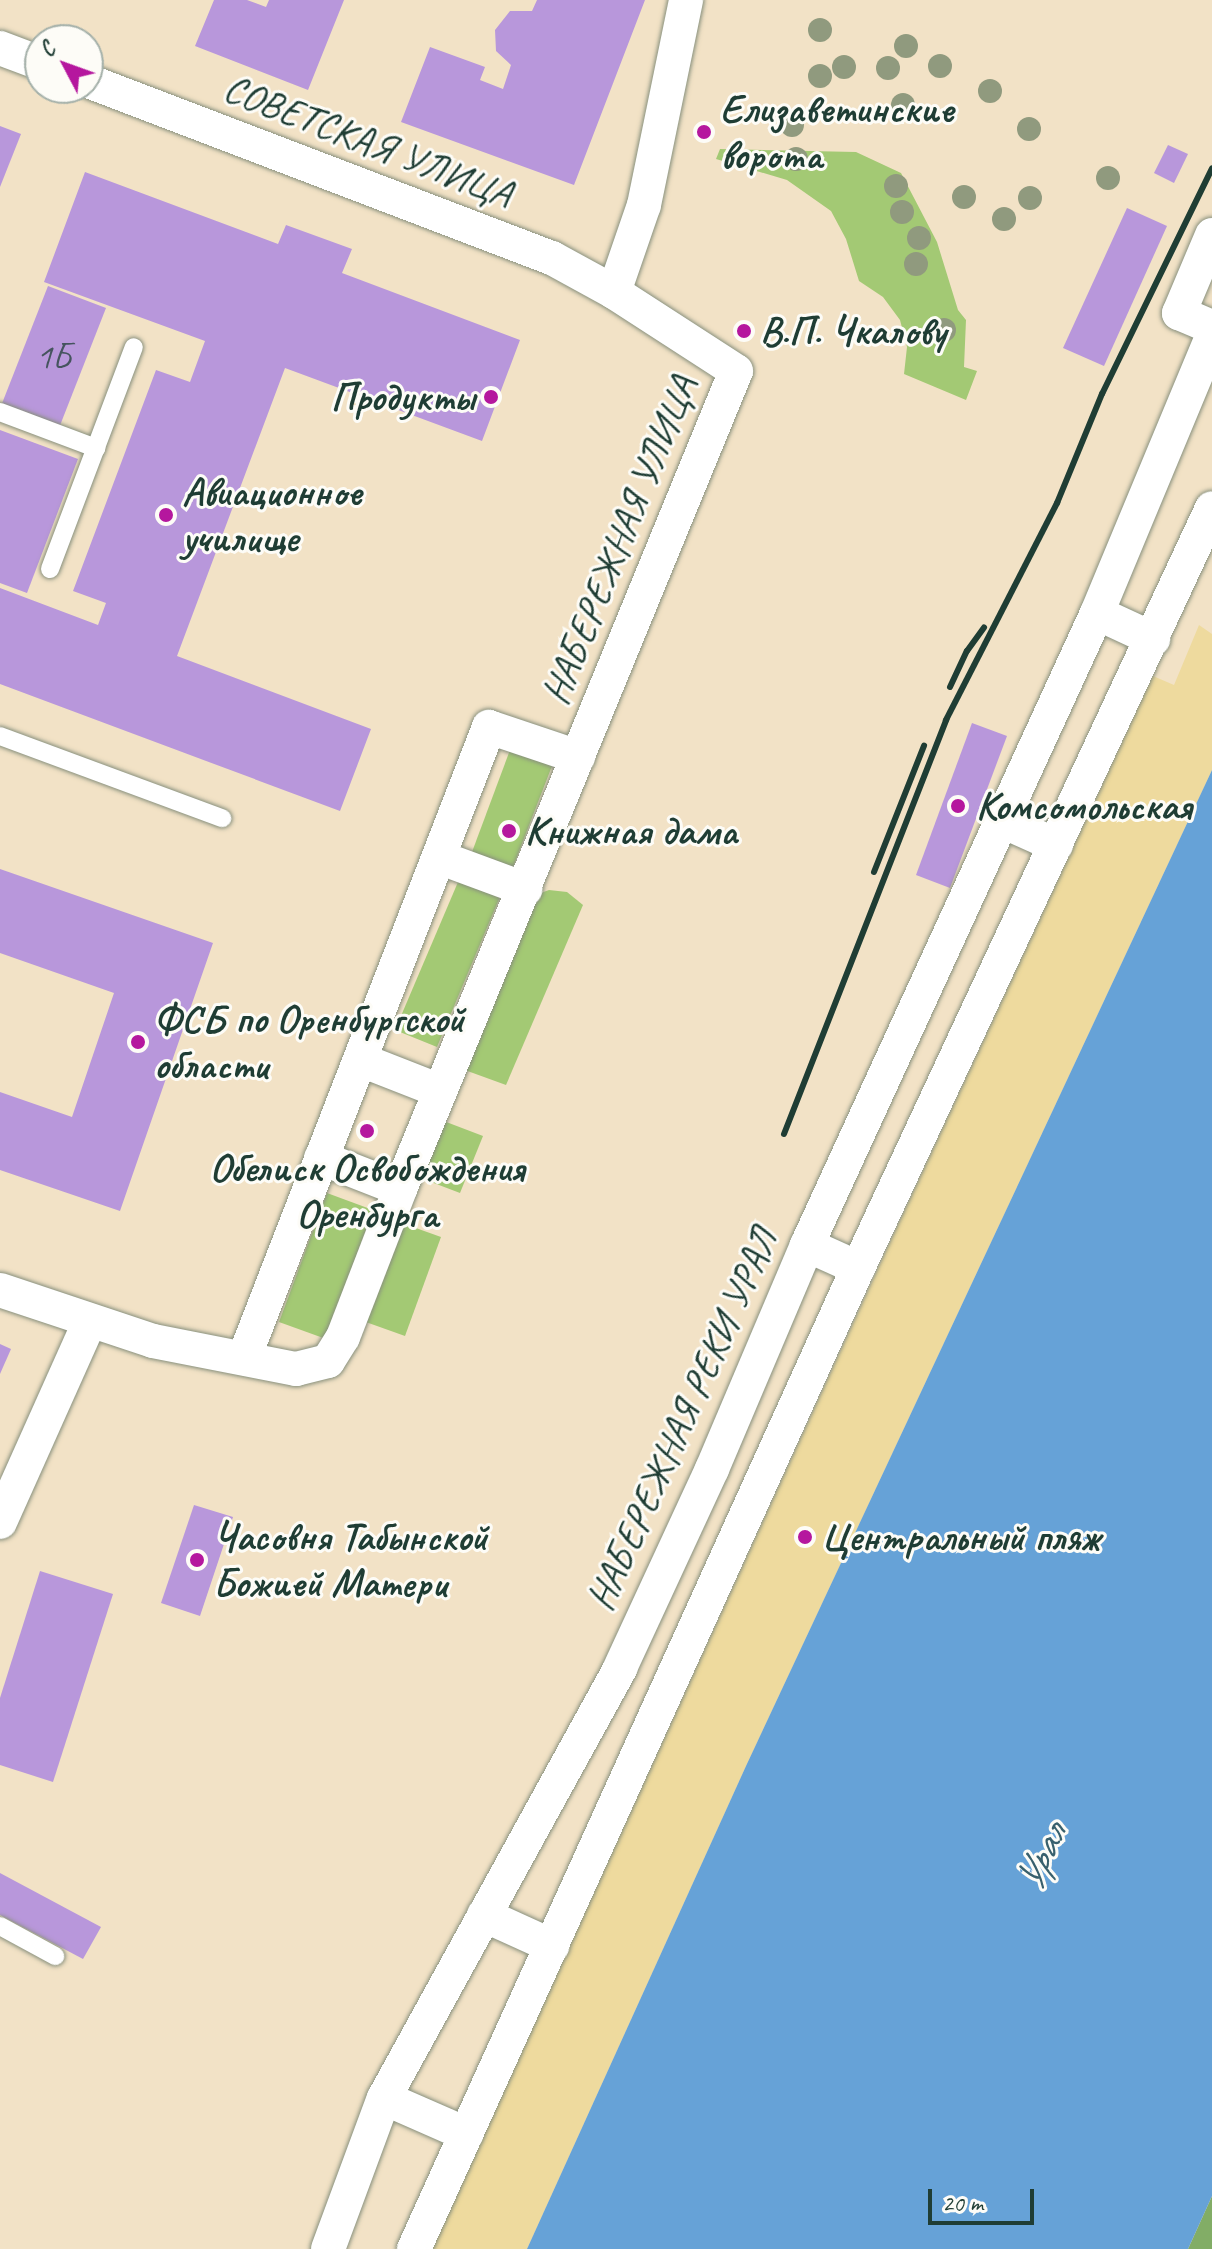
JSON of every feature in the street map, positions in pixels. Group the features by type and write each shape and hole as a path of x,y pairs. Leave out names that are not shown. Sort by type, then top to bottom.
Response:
{"street":[{"path":"614,292 644,205 686,0"},
{"path":"0,48 24,57"},
{"name":"СОВЕТСКАЯ УЛИЦА","path":"104,87 552,258 614,292"},
{"path":"1212,235 1179,313 1212,327"},
{"name":"НАБЕРЕЖНАЯ УЛИЦА","path":"578,757 489,727 441,858 244,1358 296,1369 328,1361 343,1337 400,1189 525,889 736,371 614,292"},
{"name":"НАБЕРЕЖНАЯ РЕКИ УРАЛ","path":"328,2249 384,2098 620,1668 697,1501 807,1245 1097,613 1212,337"},
{"path":"414,2249 858,1268 1212,508"},
{"path":"1097,613 1153,639"},
{"path":"1002,821 1056,845"},
{"path":"441,858 525,889"},
{"path":"361,1060 440,1091"},
{"path":"321,1158 400,1189"},
{"path":"807,1245 858,1268"},
{"path":"0,1290 153,1341 244,1358"},
{"path":"0,1522 90,1321"},
{"path":"697,1501 746,1520"},
{"path":"484,1915 552,1946"},
{"path":"384,2098 466,2134"}],"lane":[{"path":"50,569 134,347"},
{"path":"0,412 96,448"},
{"path":"0,736 222,818"},
{"path":"0,1926 55,1956"}],"green space":[{"path":"720,149 856,152 901,173 937,242 958,310 966,320 964,367 977,371 966,400 904,374 907,347 900,320 883,297 859,281 846,239 831,211 787,180 716,159"},
{"path":"510,750 552,766 513,867 472,852"},
{"path":"461,875 502,892 437,1047 395,1030"},
{"path":"549,890 567,892 583,905 506,1085 462,1069 538,894"},
{"path":"441,1120 483,1136 460,1193 418,1177"},
{"path":"327,1193 373,1210 326,1339 279,1322"},
{"path":"399,1222 441,1237 405,1336 363,1321"},
{"path":"1212,2196 1212,2249 1188,2249"}],"sand":[{"name":"Центральный пляж","path":"1199,625 1212,634 1212,770 746,1766 527,2249 432,2249 893,1236 1153,676 1174,685"}],"water":[{"name":"Урал","path":"1212,770 1212,2196 1188,2249 527,2249 746,1766"}],"building":[{"path":"214,0 247,0 266,7 269,0 344,0 308,90 195,46"},
{"path":"537,0 645,0 574,185 401,122 430,47 485,67 480,80 503,89 511,65 496,51 495,30 510,11 532,11"},
{"path":"0,126 21,134 0,187"},
{"path":"1168,145 1188,154 1174,183 1154,173"},
{"name":"Авиационное училище","path":"85,172 278,244 286,225 352,249 342,273 520,340 482,441 285,368 177,656 371,729 340,811 0,684 0,588 98,625 106,603 73,591 156,370 190,382 205,341 44,282"},
{"path":"1127,208 1167,226 1104,366 1063,348"},
{"path":"48,286 106,308 59,428 1,406"},
{"path":"0,430 78,459 27,593 0,583"},
{"path":"972,723 1007,736 950,888 916,875"},
{"name":"ФСБ по Оренбургской области","path":"0,869 213,943 120,1211 0,1170 0,1092 72,1117 114,993 0,953"},
{"path":"0,1344 11,1349 0,1374"},
{"name":"Часовня Табынской Божией Матери","path":"194,1505 233,1517 200,1616 161,1603"},
{"path":"40,1571 113,1594 53,1782 0,1765 0,1698"},
{"path":"0,1873 101,1927 83,1959 0,1915"}],"railway":[{"path":"784,1134 946,720 1057,503 1102,394 1212,168"},
{"path":"950,687 967,651 984,628"},
{"path":"874,872 924,746"}],"place":[{"name":"Елизаветинские ворота","path":"704,132"},
{"name":"В.П. Чкалову","path":"744,331"},
{"name":"Продукты","path":"491,397"},
{"name":"Авиационное училище","path":"166,515"},
{"name":"Комсомольская","path":"958,806"},
{"name":"Книжная дама","path":"509,831"},
{"name":"ФСБ по Оренбургской области","path":"138,1042"},
{"name":"Обелиск Освобождения Оренбурга","path":"367,1131"},
{"name":"Центральный пляж","path":"805,1537"},
{"name":"Часовня Табынской Божией Матери","path":"197,1560"}]}
